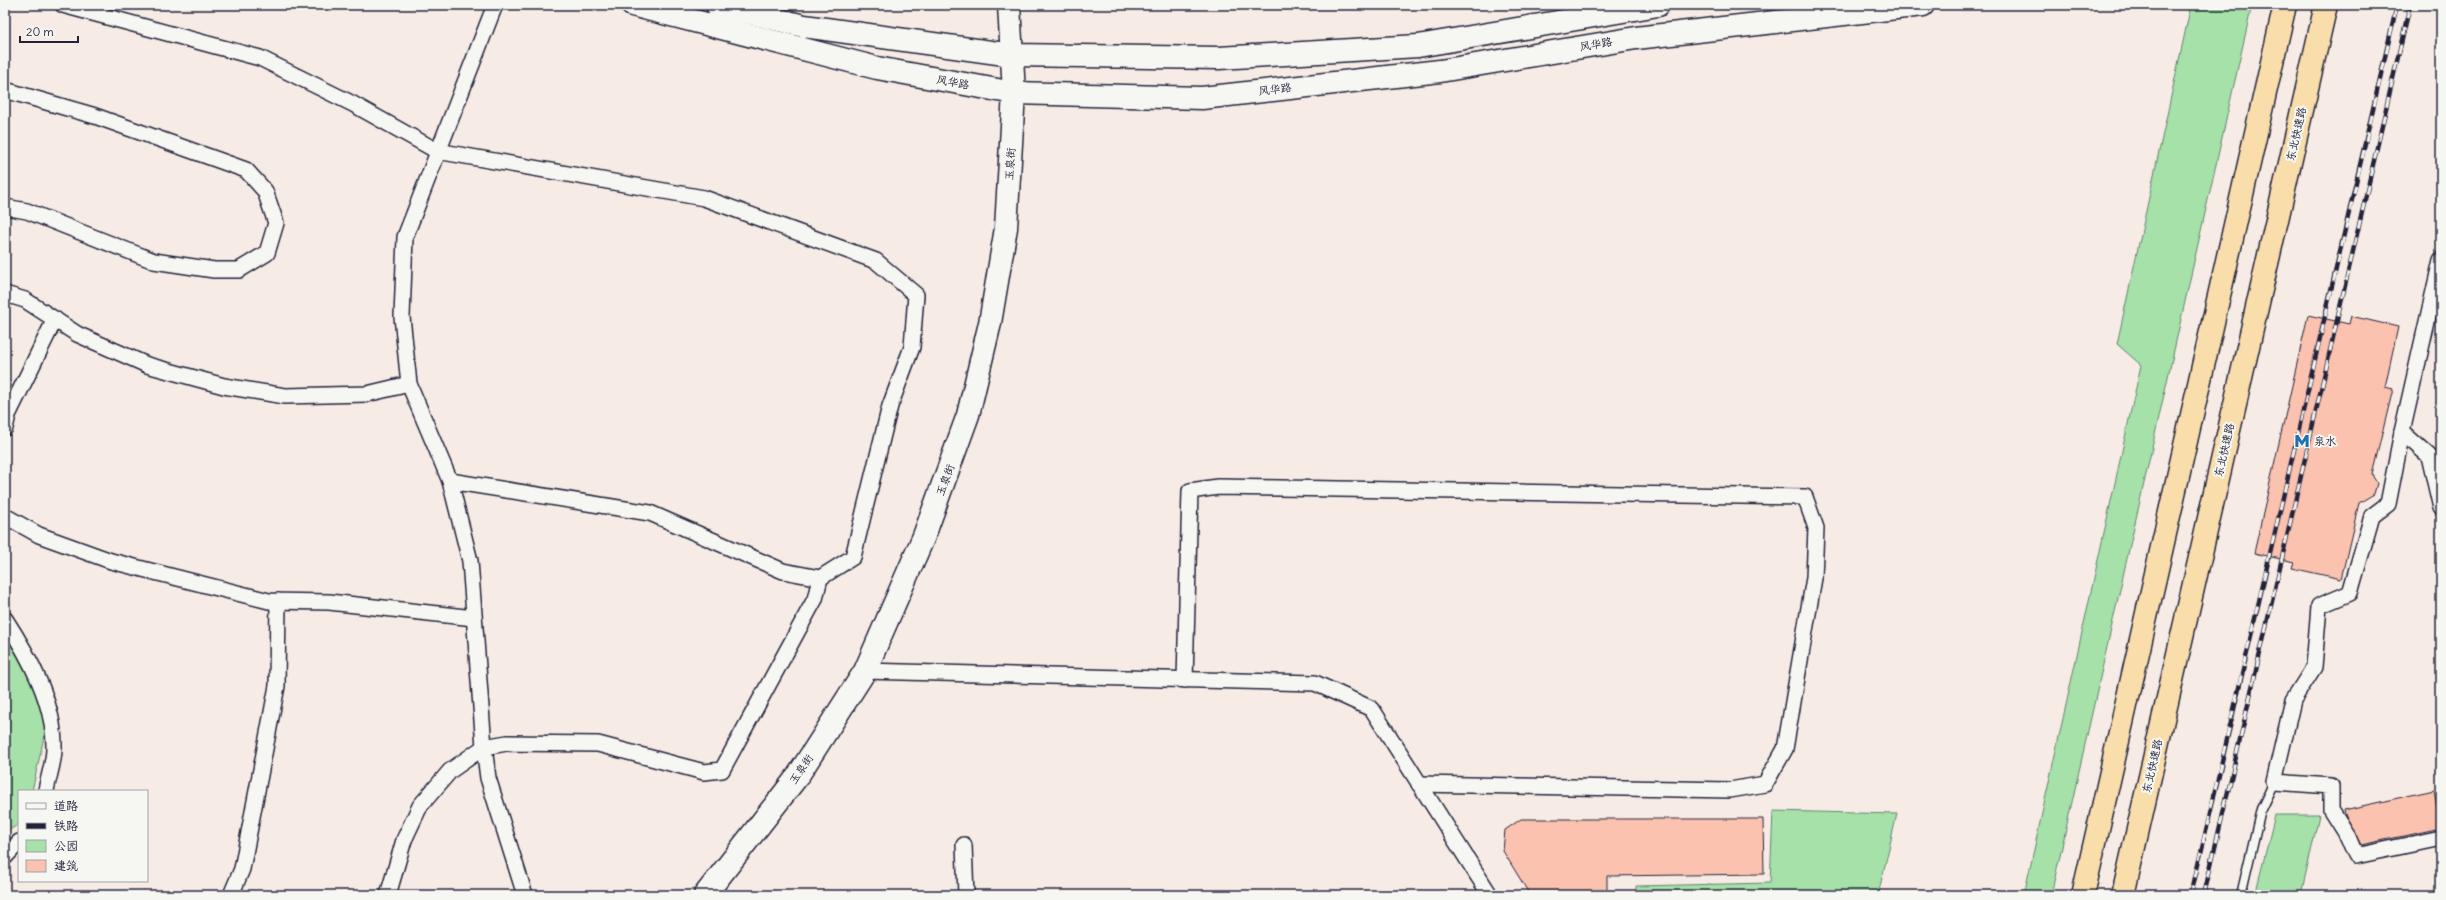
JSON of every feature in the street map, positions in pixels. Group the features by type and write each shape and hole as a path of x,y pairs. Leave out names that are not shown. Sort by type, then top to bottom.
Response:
{"highway":[{"path":"2083,895 2285,5"},
{"name":"东北快速路","path":"2123,895 2326,5"}],"street":[{"path":"63,5 260,58 353,104 437,151 704,198 876,261 916,295 912,347 890,406 853,557 820,578 783,572 650,513 450,481"},
{"path":"495,5 437,151 406,237 402,317 409,384 450,481 470,561 484,747 488,778 525,895"},
{"name":"风华路","path":"632,5 877,68 1014,93 1202,98 1440,71 1636,38 1923,5"},
{"path":"717,5 804,26 1012,55 1219,58 1418,46 1658,5"},
{"name":"玉泉街","path":"705,895 797,777 865,671 924,536 968,415 990,322 1006,228 1014,93 1009,5"},
{"path":"5,90 95,116 246,170 265,191 276,223 267,254 239,270 214,270 154,261 27,211 5,207"},
{"path":"2441,260 2402,432 2388,504 2372,516 2350,593 2319,606 2314,667 2293,700 2274,782 2331,786 2331,810 2348,837 2356,856 2441,838"},
{"path":"5,294 25,300 77,334 147,365 224,386 285,396 367,394 409,384"},
{"path":"5,428 8,415 55,319"},
{"path":"2402,432 2429,456 2441,508"},
{"path":"1185,680 1190,491 1218,487 1805,497 1816,528 1814,578 1785,749 1765,784 1730,790 1419,784"},
{"path":"5,516 39,535 111,562 269,601 329,602 474,618"},
{"path":"388,895 404,840 420,806 450,771 484,747 507,743 598,744 704,772 722,770 815,599 820,578"},
{"path":"231,895 242,869 278,686 278,601"},
{"path":"5,619 25,649 49,709 54,749 46,790"},
{"path":"865,671 1315,683 1372,709 1490,895"},
{"path":"5,857 18,843"},
{"path":"964,845 966,895"}],"lane":[{"path":"2241,895 2261,809 2274,782"}],"green space":[{"path":"2191,5 2252,5 2051,895 2024,895 2141,365 2117,344"},
{"path":"5,633 39,682 45,733 32,790 18,790 18,825 5,833"},
{"path":"1773,811 1897,814 1878,895 1636,895 1636,886 1770,883"},
{"path":"2275,815 2319,815 2301,895 2255,895"}],"building":[{"path":"2308,315 2349,324 2351,316 2398,327 2385,387 2393,389 2372,475 2377,483 2374,494 2359,503 2341,579 2292,568 2294,562 2254,553"},
{"path":"2434,790 2441,828 2361,845 2346,817 2344,810"},
{"path":"1521,819 1763,819 1764,874 1607,876 1607,895 1530,895 1503,851 1505,830"}],"railway":[{"path":"2191,895 2397,5"},
{"path":"2204,895 2410,5"}],"place":[{"name":"泉水","path":"2302,441"}]}
